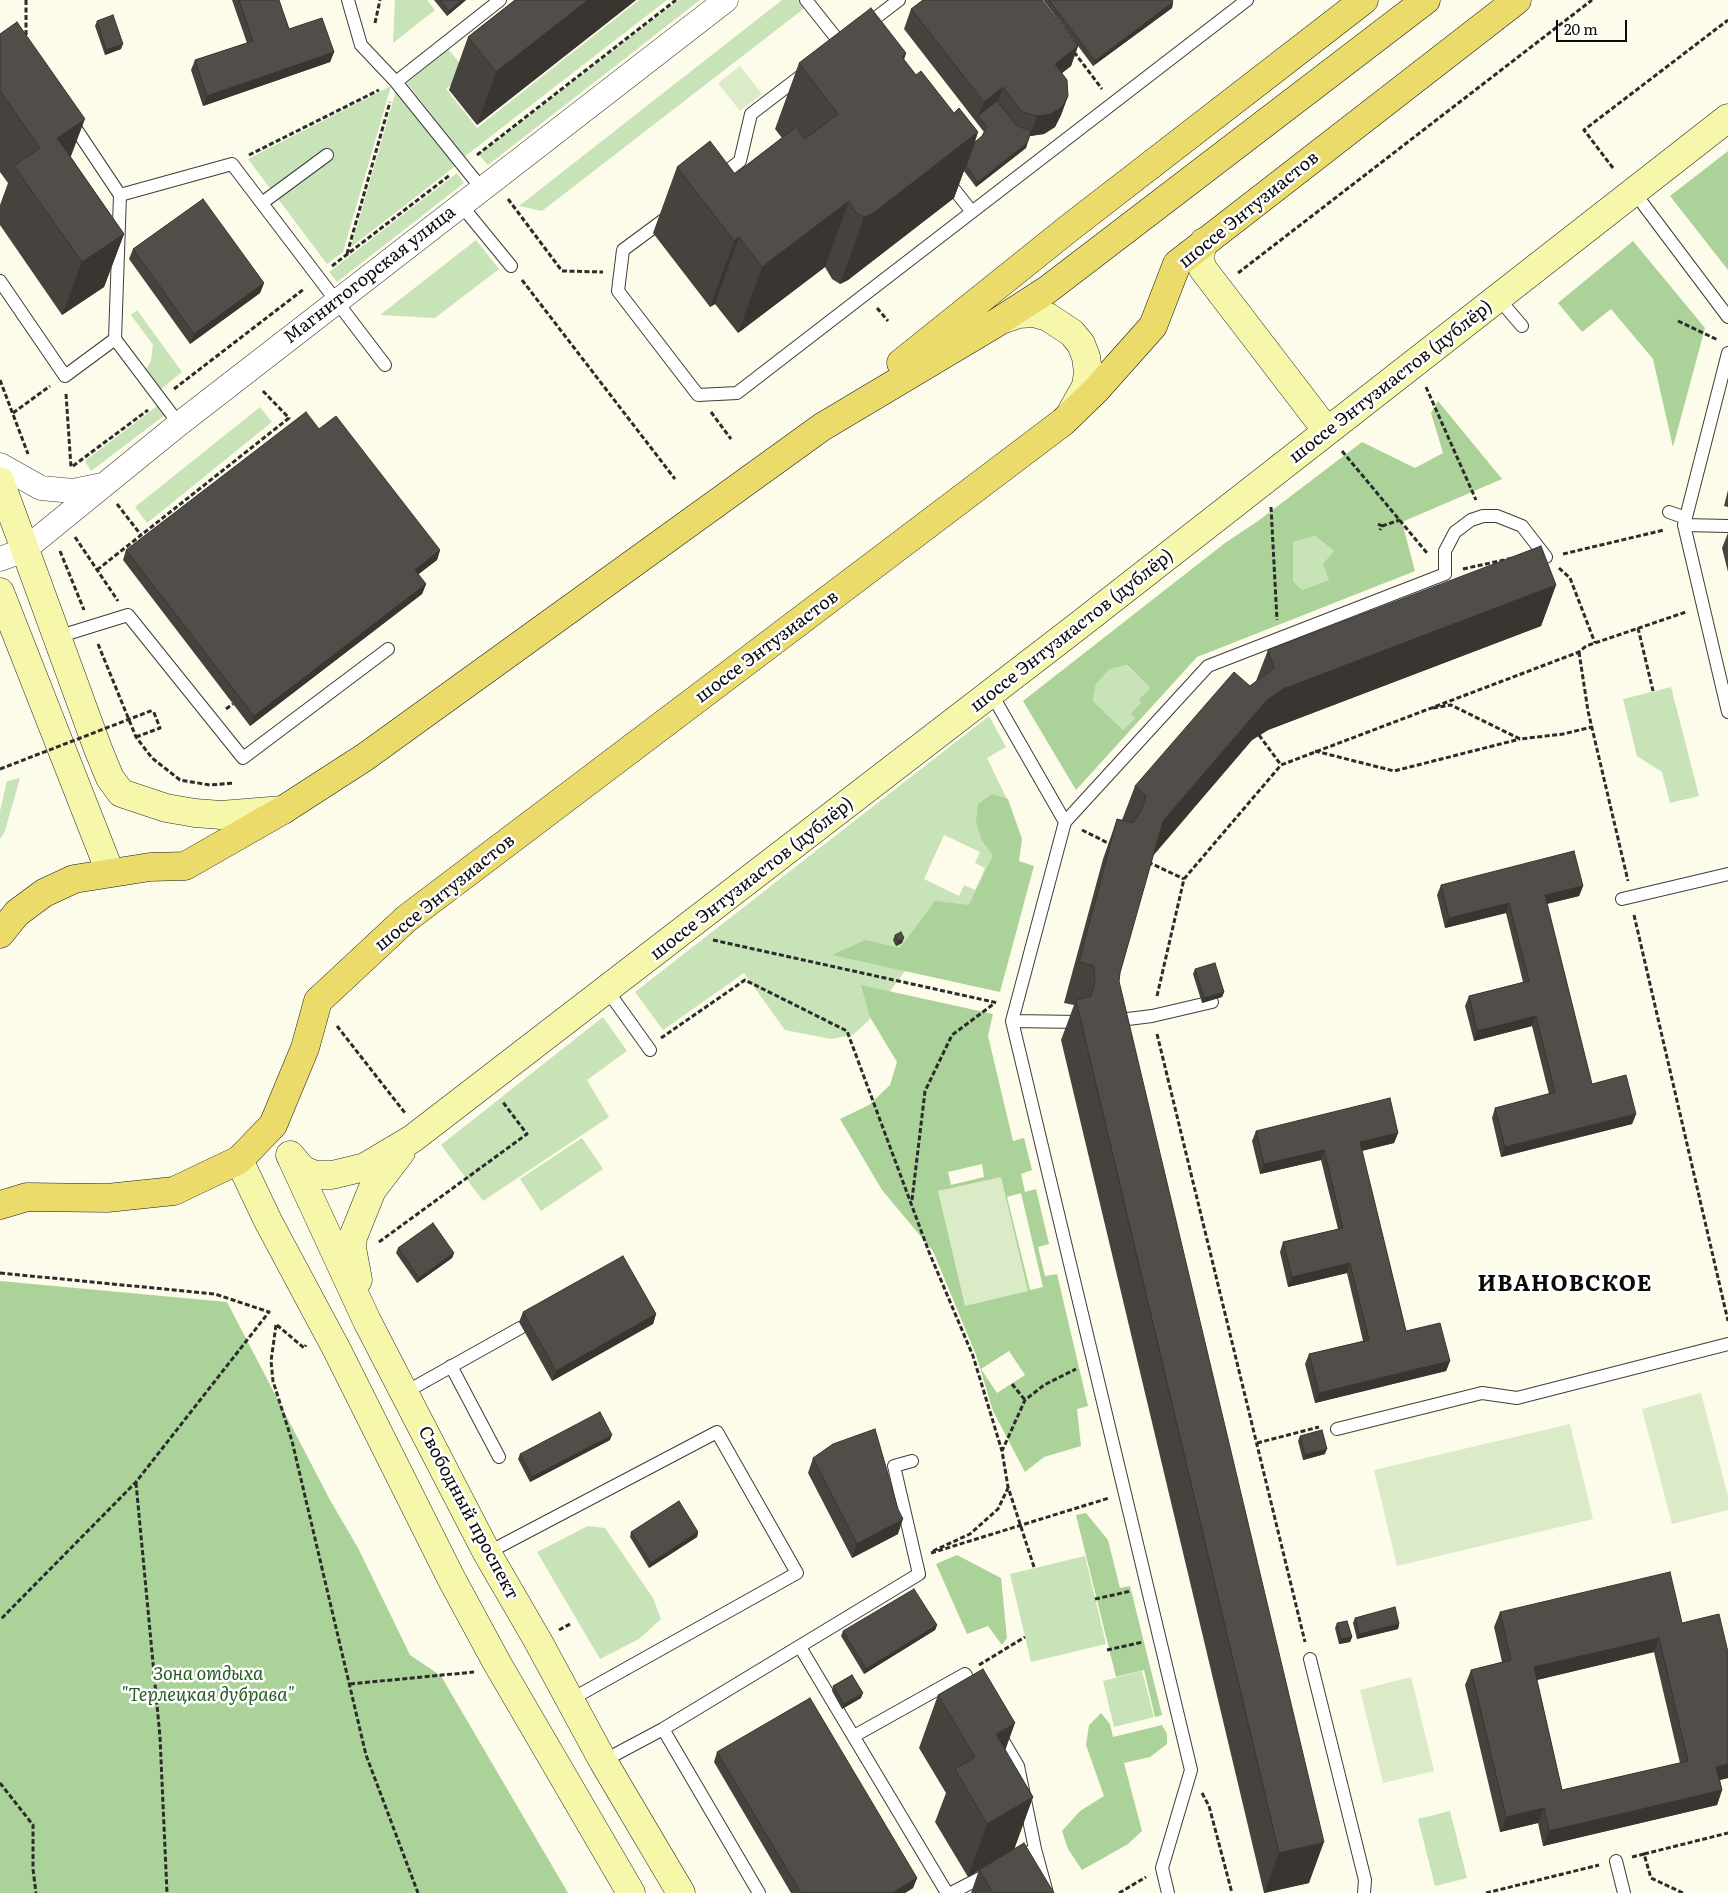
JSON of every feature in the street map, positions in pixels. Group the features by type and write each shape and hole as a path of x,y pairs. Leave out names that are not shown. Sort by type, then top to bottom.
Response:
{"main road":[{"path":"0,934 17,913 44,893 74,879 150,867 185,866 283,810 365,757 822,427 1068,230 1364,0"},
{"path":"993,325 1046,290 1426,0"},
{"name":"шоссе Энтузиастов","path":"0,1205 27,1197 107,1198 174,1191 238,1160 273,1125 305,1048 318,1001 406,919 1063,422 1096,390 1199,274 1204,242 1517,0"},
{"name":"шоссе Энтузиастов (дублёр)","path":"290,1155 303,1170 315,1175 332,1175 365,1167 408,1126 607,990 991,693 1334,440 1498,298 1728,118"},
{"path":"1199,274 1334,440"},
{"path":"822,427 1005,318 1034,313 1061,323 1080,344 1088,372 1086,386 1081,398 1063,422"},
{"path":"0,481 12,555 57,637 98,749 110,778 121,793 166,808 195,813 221,815 283,810"},
{"path":"0,595 110,872"},
{"name":"Свободный проспект","path":"273,1125 290,1155 367,1321 487,1553 570,1700 602,1761 681,1893"},
{"name":"шоссе Энтузиастов (дублёр)","path":"367,1321 354,1266 352,1248 354,1237 372,1190 408,1126"},
{"path":"238,1160 483,1637 531,1724 631,1893"}],"street":[{"name":"Магнитогорская улица","path":"0,465 41,488 109,492 179,424 726,0"},
{"path":"12,555 109,492"}],"lane":[{"path":"348,0 361,45 396,82 482,189"},
{"path":"396,82 500,0"},
{"path":"806,0 848,39 853,60"},
{"path":"829,54 899,0"},
{"path":"678,209 623,250 618,291 698,395 737,393 1247,0"},
{"path":"709,185 740,161 751,114 813,66"},
{"path":"65,113 120,195 114,339 179,424"},
{"path":"262,203 327,156"},
{"path":"120,195 232,164 385,365"},
{"path":"936,166 972,212"},
{"path":"1634,192 1728,317"},
{"path":"461,205 511,266"},
{"path":"0,281 65,376 114,339"},
{"path":"1498,298 1522,326"},
{"path":"1728,354 1685,522 1728,712"},
{"path":"1669,512 1685,522 1728,526"},
{"path":"1168,1893 1162,1868 1191,1770 1012,1021 1065,822 1208,666 1445,574 1445,550 1455,532 1471,520 1483,516 1497,516 1522,526 1546,557"},
{"path":"57,637 128,616 243,758 388,649"},
{"path":"991,693 1065,822"},
{"path":"1628,898 1728,874"},
{"path":"607,990 649,1048"},
{"path":"1104,1022 1152,1016 1212,1002"},
{"path":"1012,1021 1080,1022"},
{"path":"404,1393 520,1328"},
{"path":"1337,1429 1481,1389 1517,1398 1728,1344"},
{"path":"451,1366 499,1457"},
{"path":"487,1553 717,1432 797,1573 570,1700"},
{"path":"602,1761 663,1729 918,1574 894,1466 912,1461"},
{"path":"800,1647 947,1893"},
{"path":"1310,1659 1364,1880 1364,1893"},
{"path":"854,1736 965,1674 984,1707"},
{"path":"994,1724 1018,1766 1035,1849 1047,1893"},
{"path":"663,1729 759,1893"},
{"path":"951,1893 1035,1849"},
{"path":"1616,1861 1624,1893"}],"path":[{"path":"26,0 26,47"},
{"path":"1199,274 1592,0"},
{"path":"1613,168 1584,130 1728,20"},
{"path":"1071,48 1113,103"},
{"path":"232,164 396,82"},
{"path":"347,255 396,82"},
{"path":"506,196 562,271 620,272"},
{"path":"511,266 675,479"},
{"path":"1678,321 1720,340"},
{"path":"13,413 65,376"},
{"path":"65,376 71,468"},
{"path":"1424,384 1483,516"},
{"path":"97,570 289,418 259,388"},
{"path":"698,395 731,439"},
{"path":"1334,440 1445,574 1507,558 1546,557 1685,522"},
{"path":"109,492 142,535"},
{"path":"1271,501 1278,639"},
{"path":"1380,527 1400,520"},
{"path":"72,533 128,616"},
{"path":"58,546 136,737 152,758 180,780 210,785 234,783"},
{"path":"1546,557 1570,578 1595,643"},
{"path":"1310,1659 1152,1016 1184,879 1282,765 1314,751 1580,652 1586,646 1703,606"},
{"path":"1638,628 1653,691"},
{"path":"1580,652 1592,727 1628,898 1728,1321"},
{"path":"1425,710 1451,705 1520,739"},
{"path":"0,770 153,710 160,728 136,737"},
{"path":"1314,751 1394,772 1520,739 1562,734 1592,727"},
{"path":"1259,734 1282,765"},
{"path":"1065,822 1118,848"},
{"path":"1148,862 1184,879"},
{"path":"709,939 1016,1007"},
{"path":"649,1048 745,980 847,1031 912,1201 929,1252 973,1356 1002,1451 1008,1487 1034,1568"},
{"path":"912,1201 925,1091 952,1035 995,1002"},
{"path":"336,1024 408,1126"},
{"path":"376,1244 527,1134 497,1095"},
{"path":"0,1273 215,1294 270,1312 136,1482 0,1620"},
{"path":"309,1343 304,1348 276,1325 271,1361 273,1381 292,1441 366,1755 418,1893"},
{"path":"1002,1451 1025,1400 1044,1385 1093,1362"},
{"path":"1012,1384 1025,1400"},
{"path":"1257,1443 1321,1427 1337,1429"},
{"path":"136,1482 160,1737 168,1893"},
{"path":"1008,1487 998,1509 970,1534 928,1554 1124,1494"},
{"path":"1095,1599 1147,1587"},
{"path":"554,1632 572,1624"},
{"path":"965,1674 1025,1637"},
{"path":"1107,1650 1159,1638"},
{"path":"350,1684 463,1674"},
{"path":"1191,1770 1209,1806 1232,1893"},
{"path":"0,1784 33,1825 33,1869 36,1893"},
{"path":"1486,1893 1728,1833"},
{"path":"1644,1854 1651,1878 1683,1893"},
{"path":"1119,1893 1162,1868"}],"green space":[{"path":"395,0 427,0 435,10 393,43"},
{"path":"639,0 667,0 464,157 407,83 448,49 467,72 446,89 477,128"},
{"path":"679,0 700,0 488,165 479,155"},
{"path":"782,0 815,0 542,211 519,206"},
{"path":"740,66 762,94 740,111 718,83"},
{"path":"391,86 343,252 327,264 248,159"},
{"path":"397,87 458,164 351,247"},
{"path":"1728,151 1728,270 1670,196"},
{"path":"457,173 464,183 337,282 329,272"},
{"path":"476,240 499,269 435,318 380,315"},
{"path":"1633,241 1705,328 1673,447 1653,359 1611,309 1582,332 1558,303"},
{"path":"137,310 182,372 161,389 146,369 151,361 153,345 131,315"},
{"path":"1438,401 1502,479 1402,522 1415,571 1197,657 1076,790 1023,701 1225,543 1258,521 1362,442 1415,468 1443,453 1431,413","holes":["1315,536 1334,551 1323,564 1329,580 1302,590 1293,581 1293,542","1127,665 1150,688 1138,700 1141,703 1131,714 1135,718 1123,730 1093,701 1096,684 1110,669"]},
{"path":"157,406 165,415 91,471 85,461"},
{"path":"260,407 272,422 147,523 135,507"},
{"path":"1315,536 1334,551 1329,580 1302,590 1293,581 1293,542"},
{"path":"1126,665 1150,688 1138,700 1141,703 1135,718 1123,730 1093,701 1096,684 1110,669"},
{"path":"1671,687 1699,796 1670,803 1662,772 1637,756 1623,699"},
{"path":"989,716 1006,747 987,758 1007,799 994,855 970,906 946,915 868,1021 853,1035 831,1039 785,1030 744,973 663,1030 635,992","holes":["944,835 980,852 975,863 985,868 975,890 964,885 959,896 924,879"]},
{"path":"20,778 5,831 0,839 0,811 7,781"},
{"path":"992,794 1008,799 1022,839 1019,861 1034,866 1000,992 832,955 865,940 900,948 935,901 969,905 993,855 982,841 976,823 978,804"},
{"path":"861,985 993,1014 988,1036 1013,1141 1024,1138 1032,1170 1021,1174 1025,1192 1036,1189 1049,1244 1038,1247 1045,1276 1057,1274 1088,1406 1077,1409 1081,1446 1044,1457 1025,1472 993,1411 976,1355 933,1251 882,1190 840,1119 869,1105 890,1085 897,1062 870,1017","holes":["982,1164 984,1177 951,1185 948,1172","1021,1193 1043,1287 1030,1290 1007,1197","1009,1351 1025,1375 997,1393 981,1369"]},
{"path":"603,1017 627,1051 587,1080 609,1117 483,1201 441,1145"},
{"path":"582,1138 603,1169 541,1211 520,1179"},
{"path":"1001,1177 1028,1291 965,1306 938,1191"},
{"name":"Зона отдыха \"Терлецкая дубрава\"","path":"0,1281 227,1302 330,1500 358,1548 410,1655 441,1676 568,1893 0,1893"},
{"path":"1701,1393 1728,1496 1728,1510 1672,1524 1642,1409"},
{"path":"1570,1424 1593,1519 1397,1566 1374,1470"},
{"path":"1086,1513 1108,1540 1120,1588 1130,1586 1162,1715 1155,1717 1144,1670 1116,1677 1076,1515"},
{"path":"588,1526 605,1528 653,1598 661,1619 639,1639 600,1659 537,1552"},
{"path":"957,1555 1001,1578 1007,1638 1002,1645 988,1626 967,1634 936,1564"},
{"path":"1085,1556 1106,1644 1031,1662 1010,1574"},
{"path":"1142,1671 1154,1717 1114,1727 1103,1681"},
{"path":"1411,1677 1434,1771 1383,1783 1360,1690"},
{"path":"1101,1713 1110,1724 1113,1737 1162,1725 1167,1734 1167,1744 1150,1757 1124,1763 1142,1831 1128,1844 1082,1870 1068,1849 1062,1831 1080,1811 1104,1796 1086,1745 1089,1725"},
{"path":"1450,1811 1467,1878 1435,1886 1418,1819"}],"building":[{"path":"239,0 279,0 289,29 322,18 334,52 207,96 195,60 253,41"},
{"path":"440,0 463,0 449,11"},
{"path":"515,0 588,0 496,72 468,37"},
{"path":"923,0 1042,0 1078,46 1055,64 1067,80 1068,96 1062,107 1051,114 1037,116 1022,112 1003,87 984,102 911,9"},
{"path":"1049,0 1172,0 1173,2 1095,61"},
{"path":"871,8 906,53 902,57 916,75 921,71 954,113 959,108 978,132 872,214 864,217 856,213 849,201 762,267 739,237 734,241 677,167 710,141 735,174 796,127 805,139 838,114 799,63"},
{"path":"113,15 123,44 106,50 97,21"},
{"path":"17,22 85,119 57,138 124,234 82,262 14,166 40,148 0,91 0,34"},
{"path":"997,101 1017,126 1031,131 1027,143 978,182 966,166 975,142 982,136 987,127 978,116"},
{"path":"203,199 264,283 194,334 133,249"},
{"path":"306,412 319,429 336,416 440,550 415,570 426,584 254,716 126,550"},
{"path":"1541,546 1556,585 1283,689 1267,700 1163,821 1120,973 1119,981 1324,1842 1279,1853 1076,1000 1091,996 1095,981 1094,966 1079,962 1117,819 1133,823 1141,811 1146,796 1135,786 1234,672 1250,686 1274,668 1268,650"},
{"path":"1574,851 1583,886 1545,895 1592,1084 1626,1075 1636,1114 1505,1147 1495,1108 1555,1092 1536,1016 1477,1031 1469,996 1529,981 1509,903 1449,918 1441,885"},
{"path":"901,932 904,938 898,941 895,935"},
{"path":"1215,963 1224,992 1204,998 1195,969"},
{"path":"1390,1098 1398,1133 1360,1142 1406,1331 1440,1323 1450,1361 1319,1393 1309,1354 1369,1340 1350,1263 1292,1277 1283,1242 1343,1228 1324,1150 1264,1164 1256,1131"},
{"path":"433,1223 454,1253 419,1278 398,1248"},
{"path":"623,1256 656,1314 556,1371 523,1312"},
{"path":"600,1412 612,1435 532,1477 520,1454"},
{"path":"875,1429 898,1509 903,1519 857,1544 813,1458 833,1444"},
{"path":"1322,1430 1327,1449 1305,1455 1300,1436"},
{"path":"679,1501 698,1532 651,1563 631,1532"},
{"path":"1670,1572 1682,1623 1719,1614 1728,1652 1728,1764 1716,1767 1722,1790 1549,1831 1544,1808 1506,1817 1471,1670 1511,1660 1500,1612","holes":["1659,1638 1688,1761 1562,1790 1534,1667"]},
{"path":"914,1589 937,1625 866,1669 843,1631"},
{"path":"1395,1607 1399,1624 1359,1634 1355,1618"},
{"path":"1347,1621 1352,1637 1341,1639 1337,1623"},
{"path":"983,1669 1015,1723 996,1734 1033,1797 987,1824 955,1769 975,1757 938,1695"},
{"path":"852,1675 863,1693 844,1704 833,1686"},
{"path":"810,1698 917,1878 892,1893 801,1893 717,1752"},
{"path":"1024,1843 1054,1893 993,1893 979,1870"}],"district":[{"name":"ИВАНОВСКОЕ","path":"1565,1285"}]}
